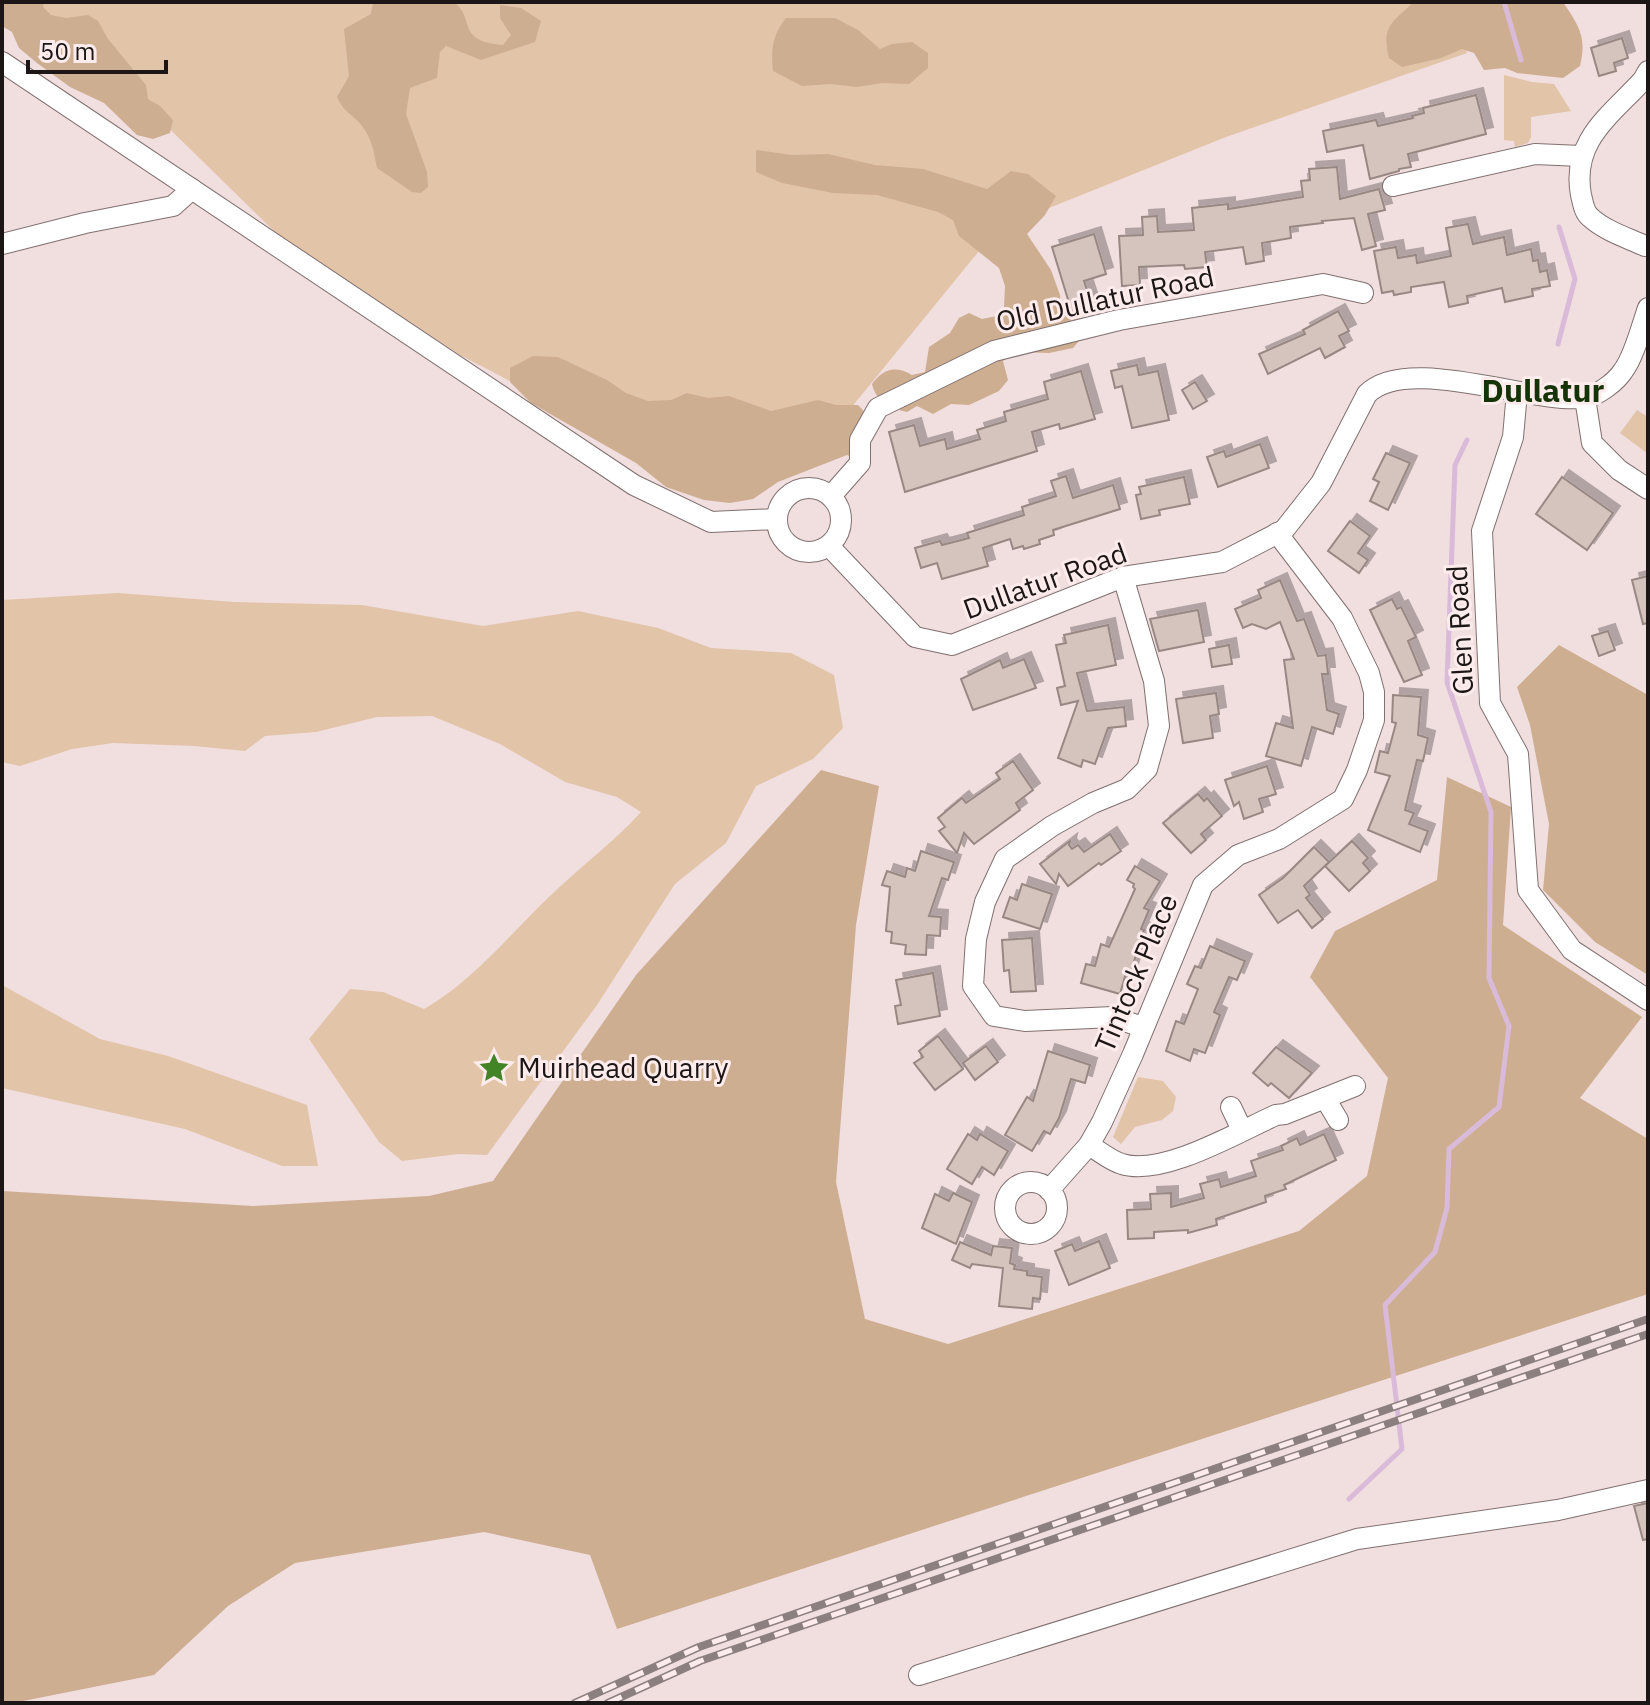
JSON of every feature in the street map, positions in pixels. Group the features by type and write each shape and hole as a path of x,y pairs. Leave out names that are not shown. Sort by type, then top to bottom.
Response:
{"street":[{"path":"2,62 634,485 711,522 776,519"},
{"path":"1647,251 1586,214 1578,177 1581,156 1599,126 1648,71"},
{"path":"1393,186 1535,154 1581,156"},
{"path":"2,244 85,223 173,206 192,189"},
{"name":"Old Dullatur Road","path":"831,496 860,463 860,440 878,408 994,351 1119,320 1323,284 1363,293"},
{"path":"1517,392 1585,398 1595,395 1623,371 1646,320"},
{"name":"Dullatur Road","path":"829,546 915,637 952,645 1123,577 1222,562 1284,530 1321,483 1367,394 1377,383 1405,378 1437,379 1517,392"},
{"name":"Glen Road","path":"1517,392 1513,437 1482,531 1490,703 1518,754 1528,890 1572,950 1648,1000"},
{"path":"1585,398 1592,443 1619,470 1648,489"},
{"path":"818,488 831,496 840,510 841,524 838,536 829,546 808,553 799,552 784,542 779,535 776,519 777,509 785,497 794,491 818,488"},
{"name":"Tintock Place","path":"1049,1190 1089,1145 1133,1054 1203,885 1238,855 1279,839 1343,799 1357,770 1374,720 1374,692 1369,673 1342,618 1277,533"},
{"path":"1123,577 1154,681 1159,726 1147,769 1127,789 1093,803 1052,826 1005,859 985,902 976,939 973,986 994,1016 1025,1021 1113,1017 1142,1027"},
{"path":"1089,1145 1122,1164 1149,1166 1175,1161 1276,1115 1355,1086"},
{"path":"1325,1098 1338,1120"},
{"path":"1231,1107 1242,1130"},
{"path":"919,1675 1357,1539 1558,1510 1648,1490"}],"shaded area":[{"path":"2,2 44,2 43,7 51,15 66,18 88,15 98,21 108,39 146,85 148,99 173,120 170,133 153,139 137,135 104,103 70,87 37,63 19,48 12,32 2,26"},
{"path":"13,2 1451,2 1467,53 1226,137 997,229 815,452 704,482 460,355 278,235 143,103"},
{"path":"373,2 454,2 472,34 488,43 503,45 511,35 500,18 500,5 521,8 541,21 535,42 481,60 446,46 440,52 437,78 410,88 406,114 427,172 428,187 421,193 412,192 377,168 365,131 337,97 349,76 344,29 371,14"},
{"path":"1414,2 1563,2 1582,39 1580,66 1563,78 1517,73 1505,68 1484,70 1474,53 1462,49 1441,58 1402,67 1389,58 1386,39 1394,20"},
{"path":"786,18 835,18 858,30 880,49 912,42 928,53 928,68 909,84 802,86 773,71 774,43"},
{"path":"1504,75 1554,84 1571,111 1531,117 1528,143 1515,147 1514,141 1504,140"},
{"path":"756,150 792,155 828,154 875,165 923,169 987,189 1011,171 1028,174 1056,196 1045,215 1027,234 1051,270 1060,295 1061,309 1071,320 1091,316 1096,321 1073,348 1049,353 1017,352 1003,361 1008,380 999,391 969,405 951,404 933,414 917,406 907,412 890,406 881,400 872,384 880,375 895,369 912,375 925,372 929,347 950,333 959,318 969,313 982,319 997,316 1004,307 1005,286 999,268 959,236 953,220 938,212 877,195 833,193 782,183 756,172"},
{"path":"533,356 558,357 607,380 626,393 648,401 671,400 687,393 708,398 729,396 771,411 818,400 836,405 858,405 870,423 870,443 864,457 847,455 778,482 753,499 730,503 704,500 666,487 636,463 531,403 510,382 510,368"},
{"path":"1637,410 1648,417 1648,454 1620,433"},
{"path":"118,593 234,602 362,605 483,626 578,611 658,628 711,648 791,653 834,675 843,728 813,759 756,786 726,843 675,884 597,1005 487,1155 458,1154 402,1161 379,1142 309,1039 350,989 383,992 424,1009 442,998 475,971 641,812 617,797 565,782 500,744 432,716 377,717 316,732 265,736 245,751 113,743 72,749 20,766 2,762 2,600"},
{"path":"1559,645 1648,695 1648,975 1595,942 1543,890 1549,824 1530,725 1517,687"},
{"path":"821,770 879,786 856,925 836,1182 865,1319 948,1344 1299,1231 1367,1176 1388,1078 1310,977 1335,931 1437,880 1447,777 1511,807 1503,925 1642,1017 1580,1098 1648,1139 1648,1294 617,1629 590,1555 484,1532 295,1563 228,1606 154,1675 2,1703 2,1191 253,1206 429,1196 493,1181 636,975"},
{"path":"2,985 100,1039 168,1056 307,1105 318,1166 282,1166 185,1129 2,1088"},
{"path":"1138,1077 1163,1081 1176,1097 1173,1111 1162,1120 1135,1127 1121,1144 1113,1137"}],"building":[{"path":"1622,38 1628,58 1614,63 1616,71 1599,76 1591,48"},
{"path":"1476,95 1486,134 1408,154 1411,167 1370,179 1363,145 1327,152 1323,131 1376,120 1378,126 1413,118 1424,113 1423,108"},
{"path":"1337,167 1340,199 1379,189 1385,210 1368,214 1376,246 1362,250 1354,218 1322,221 1290,227 1291,238 1262,243 1264,261 1246,264 1243,247 1205,252 1207,267 1139,267 1140,285 1122,286 1119,236 1143,235 1142,217 1157,216 1158,232 1194,230 1192,208 1228,204 1228,209 1303,197 1301,181 1310,180 1309,169"},
{"path":"1468,224 1473,244 1504,237 1507,255 1531,249 1533,261 1538,260 1540,272 1547,270 1550,286 1532,289 1533,296 1505,302 1502,288 1467,296 1468,303 1449,307 1444,282 1411,287 1411,292 1394,295 1393,291 1382,293 1374,251 1396,247 1398,258 1416,255 1417,263 1451,256 1446,228"},
{"path":"1094,234 1106,274 1084,281 1093,309 1073,316 1052,247"},
{"path":"1338,311 1349,331 1339,336 1345,347 1325,358 1320,348 1268,374 1259,354 1305,334 1303,330"},
{"path":"1137,365 1139,375 1158,371 1169,420 1132,428 1122,386 1115,388 1111,371"},
{"path":"1081,371 1095,419 1060,429 1059,424 1032,432 1037,451 905,492 889,432 914,425 920,446 945,439 947,449 980,439 977,430 1006,421 1004,412 1048,399 1044,382"},
{"path":"1195,382 1207,401 1193,409 1182,390"},
{"path":"1260,444 1269,468 1218,487 1207,457 1224,451 1226,457"},
{"path":"1386,453 1410,463 1388,510 1370,501 1379,482 1373,479"},
{"path":"1066,476 1073,498 1113,485 1120,509 1053,530 1054,535 1024,549 1023,546 1013,549 1010,539 983,548 988,566 942,579 937,563 921,568 915,548 969,538 967,533 1024,515 1022,507 1056,496 1051,481"},
{"path":"1184,477 1190,504 1159,510 1160,515 1141,519 1136,495 1141,494 1139,487"},
{"path":"1562,477 1613,513 1587,550 1536,514"},
{"path":"1350,521 1370,536 1358,553 1368,560 1359,573 1328,551"},
{"path":"1648,576 1648,623 1643,624 1632,580"},
{"path":"1280,580 1297,621 1304,619 1318,656 1326,655 1328,674 1322,674 1327,710 1339,714 1333,734 1312,727 1301,766 1266,756 1276,723 1293,728 1284,660 1294,659 1280,622 1266,629 1252,624 1243,628 1235,609 1261,598 1258,590"},
{"path":"1392,599 1397,609 1401,607 1416,637 1408,641 1422,675 1404,682 1370,610"},
{"path":"1198,610 1204,642 1159,651 1150,619"},
{"path":"1108,625 1116,665 1077,673 1087,711 1124,707 1126,726 1108,728 1095,764 1083,760 1081,767 1058,758 1078,701 1061,705 1057,688 1065,686 1056,645 1066,643 1064,635"},
{"path":"1608,631 1615,650 1599,656 1592,636"},
{"path":"1229,645 1232,664 1212,667 1209,649"},
{"path":"1024,659 1036,688 973,710 961,679 1000,660 1003,668"},
{"path":"1216,693 1219,714 1210,716 1213,738 1183,743 1176,699"},
{"path":"1393,695 1421,697 1418,735 1428,738 1423,761 1417,760 1405,810 1414,813 1409,824 1428,831 1420,852 1368,830 1390,776 1375,772 1380,751 1388,753 1396,723 1392,722"},
{"path":"1013,761 1033,790 1016,803 1020,810 974,844 964,833 957,853 939,831 945,827 938,818 962,798 966,803 1000,779 996,773"},
{"path":"1267,766 1276,794 1259,799 1263,812 1244,819 1239,802 1234,806 1225,780"},
{"path":"1198,794 1204,801 1207,798 1222,816 1201,834 1206,840 1191,853 1163,823"},
{"path":"1110,834 1121,851 1068,886 1059,874 1056,884 1040,864 1070,841 1072,849 1078,845 1084,852"},
{"path":"1352,841 1368,858 1363,863 1370,871 1349,891 1325,866"},
{"path":"1314,847 1329,862 1304,886 1310,895 1306,898 1323,919 1312,928 1298,910 1278,923 1259,895 1283,878"},
{"path":"921,851 954,862 948,880 942,878 929,916 941,917 940,936 927,935 926,955 905,954 906,945 891,943 892,932 886,931 890,887 882,885 887,871 905,877 907,868 915,871"},
{"path":"1135,866 1160,881 1144,908 1149,910 1141,929 1144,930 1120,994 1081,983 1086,964 1095,966 1101,944 1109,947 1135,889 1134,884 1127,880"},
{"path":"1022,884 1052,894 1040,929 1003,917 1010,897 1017,900"},
{"path":"1032,938 1036,991 1011,992 1009,970 1004,971 1002,940"},
{"path":"1210,946 1245,961 1237,980 1229,977 1214,1012 1220,1015 1205,1053 1194,1049 1190,1061 1166,1051 1176,1021 1184,1024 1198,989 1187,984 1195,966 1201,968"},
{"path":"933,973 940,1016 898,1024 895,1006 901,1005 896,980"},
{"path":"938,1036 963,1069 935,1090 914,1063 923,1057 919,1051"},
{"path":"986,1046 998,1062 975,1080 963,1063"},
{"path":"1276,1047 1312,1073 1289,1098 1253,1073"},
{"path":"1048,1051 1090,1065 1085,1083 1071,1079 1059,1118 1050,1134 1044,1131 1032,1151 1005,1135 1027,1097 1033,1101"},
{"path":"968,1134 977,1140 980,1134 1008,1151 994,1175 982,1167 972,1184 947,1169"},
{"path":"1324,1134 1336,1160 1284,1185 1286,1189 1265,1196 1266,1202 1216,1219 1217,1225 1188,1233 1188,1230 1154,1232 1154,1238 1128,1239 1127,1210 1151,1209 1150,1194 1171,1193 1171,1207 1204,1198 1200,1184 1219,1179 1221,1187 1256,1176 1251,1161 1283,1150 1281,1146 1297,1138 1300,1145"},
{"path":"953,1193 972,1202 956,1244 922,1228 935,1194 949,1201"},
{"path":"1099,1241 1110,1268 1069,1285 1055,1251 1072,1244 1075,1251"},
{"path":"960,1242 991,1255 993,1246 1012,1248 1010,1263 1015,1265 1014,1269 1042,1277 1040,1299 1033,1298 1032,1309 999,1306 1003,1268 972,1264 970,1268 952,1260"},
{"path":"1648,1503 1648,1539 1643,1540 1634,1506"}],"waterway":[{"path":"1504,2 1521,60"},
{"path":"1558,344 1575,279 1559,227"},
{"path":"1349,1499 1402,1449 1385,1305 1435,1252 1447,1208 1449,1149 1499,1107 1509,1026 1489,978 1491,812 1447,682 1455,465 1467,440"}],"railway":[{"path":"575,1703 699,1647 1648,1319"},
{"path":"608,1703 700,1661 1648,1334"}],"place":[{"name":"Muirhead Quarry","path":"494,1068"}],"district":[{"name":"Dullatur","path":"1543,391"}]}
